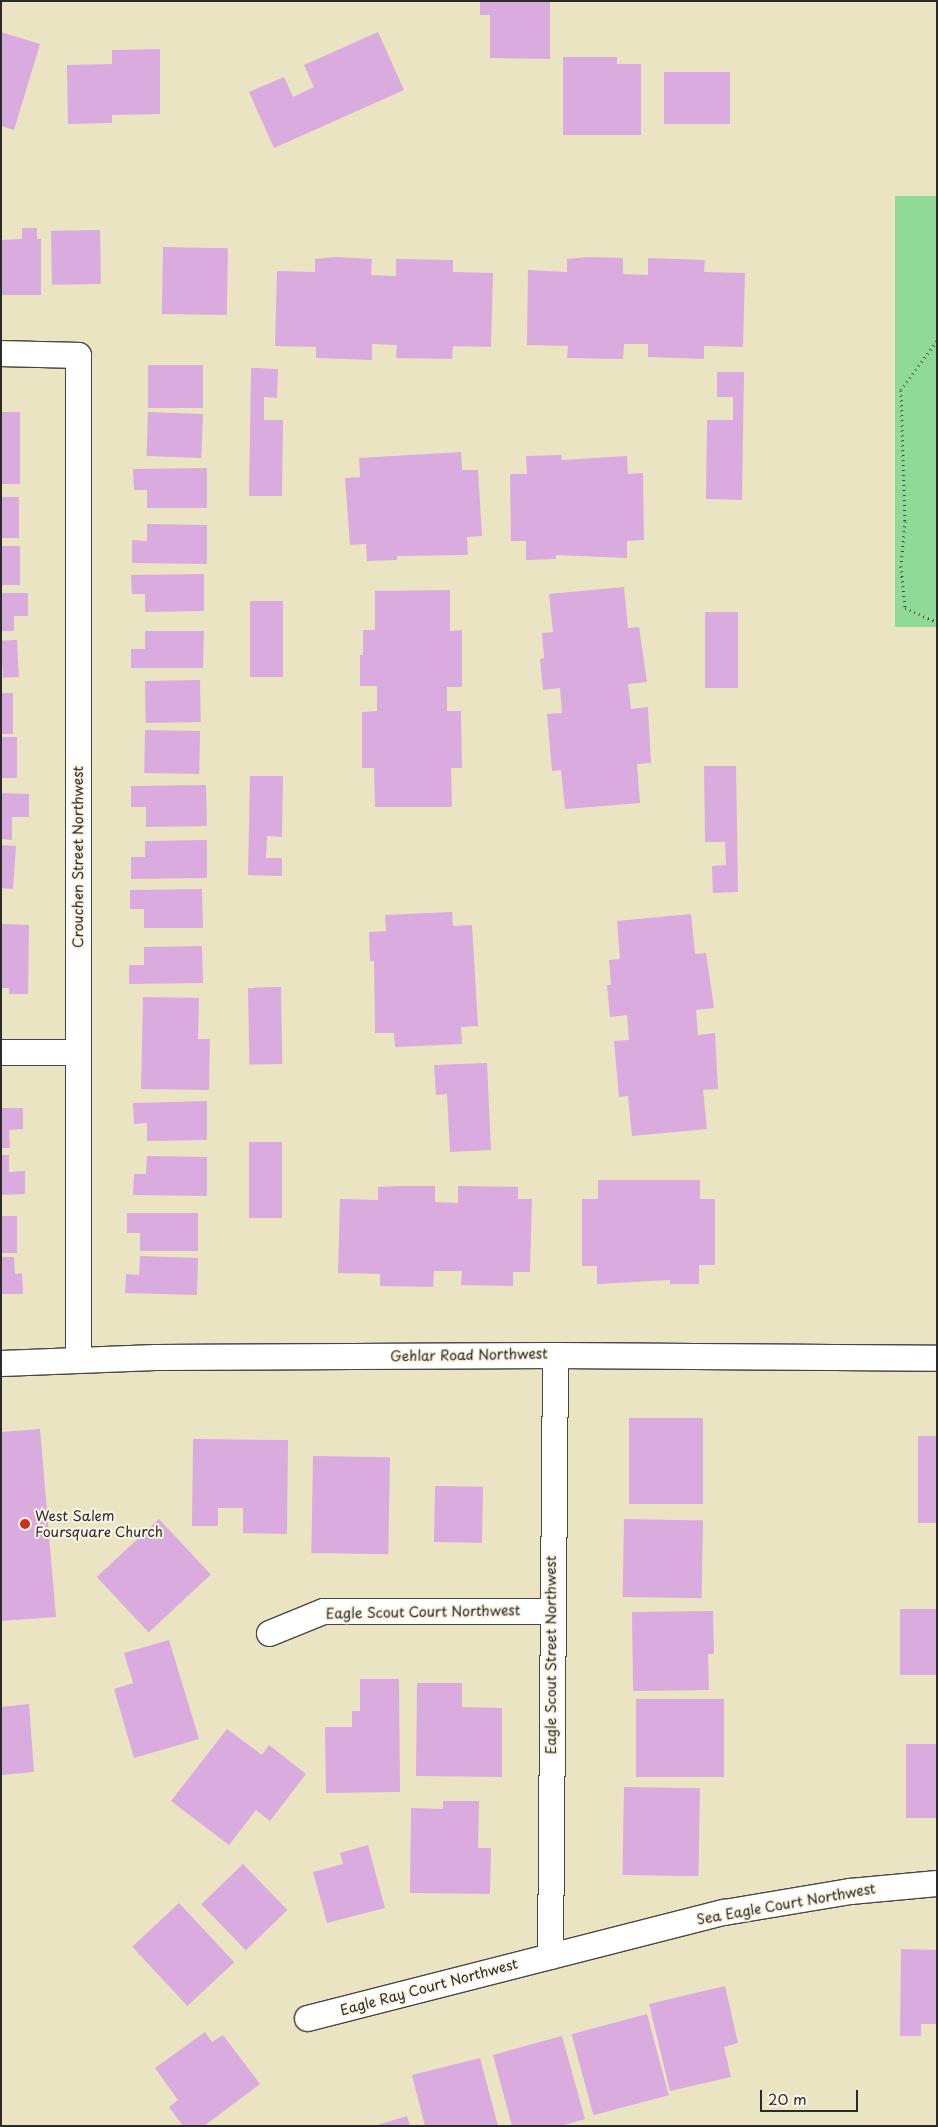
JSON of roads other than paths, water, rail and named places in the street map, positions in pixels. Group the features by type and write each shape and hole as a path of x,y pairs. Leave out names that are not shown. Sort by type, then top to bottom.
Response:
{"street":[{"name":"Crouchen Street Northwest","path":"1,354 78,355 78,1359"},
{"path":"1,1052 78,1052"},
{"name":"Gehlar Road Northwest","path":"1,1363 78,1359 555,1354 937,1358"},
{"name":"Eagle Scout Street Northwest","path":"550,1956 555,1354"},
{"name":"Eagle Scout Court Northwest","path":"269,1633 323,1611 552,1611"},
{"name":"Sea Eagle Court Northwest","path":"550,1956 724,1912 850,1891 937,1883"},
{"name":"Eagle Ray Court Northwest","path":"307,2018 550,1956"}],"place":[{"name":"West Salem Foursquare Church","path":"25,1524"}]}
